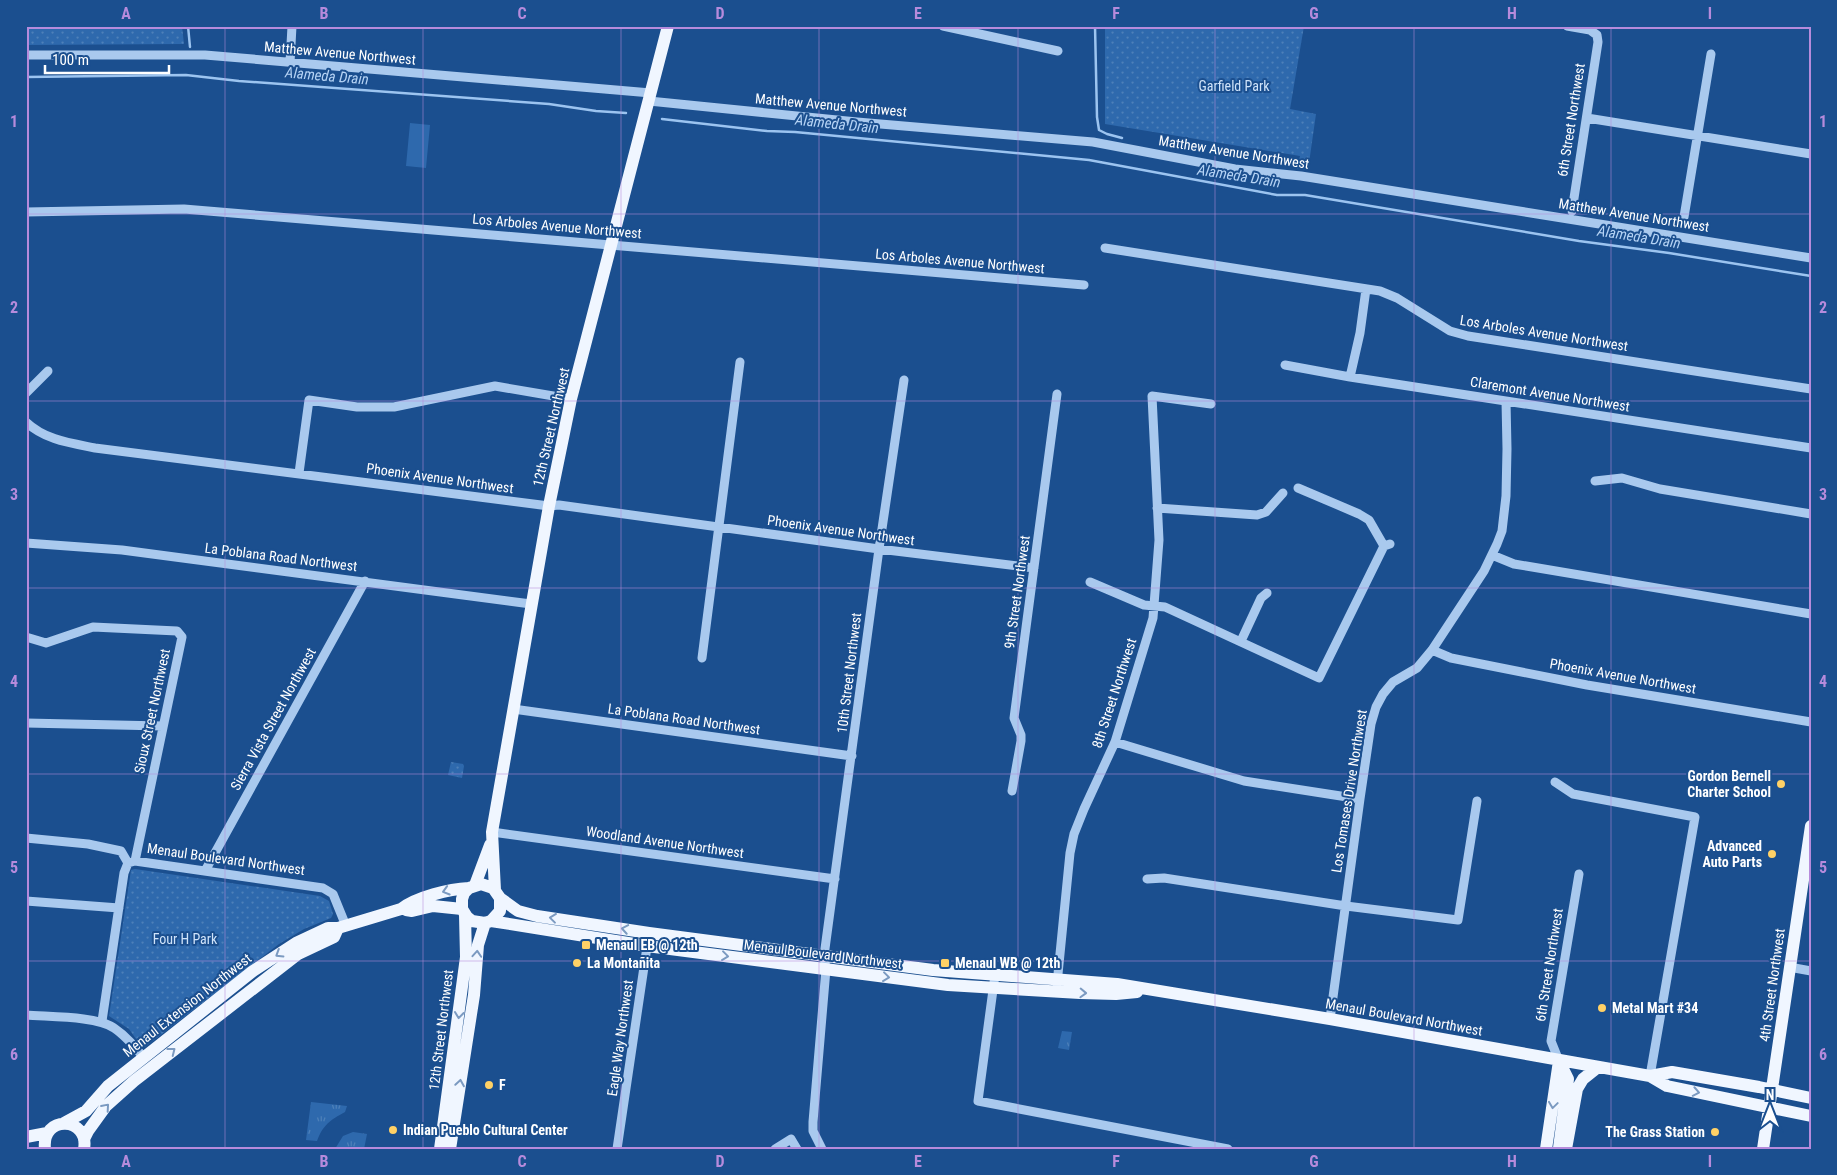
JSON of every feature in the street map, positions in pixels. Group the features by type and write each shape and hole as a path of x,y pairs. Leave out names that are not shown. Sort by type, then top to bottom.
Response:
{"main road":[{"name":"12th Street Northwest","path":"472,886 492,836 531,604 571,398 668,26"},
{"name":"4th Street Northwest","path":"1763,1149 1789,967 1810,843 1811,826"},
{"name":"12th Street Northwest","path":"492,836 498,894"},
{"path":"342,927 401,909 409,903 456,888 472,886 487,885 498,894 500,911 488,922 472,921 463,912 442,906 412,911 401,909"},
{"path":"463,912 462,899 472,886"},
{"name":"Menaul Boulevard Northwest","path":"498,894 518,911 526,914 649,933 824,956 933,970 995,975 1057,986"},
{"name":"12th Street Northwest","path":"440,1149 466,957 463,912"},
{"name":"12th Street Northwest","path":"450,1149 474,995 478,945 488,922"},
{"name":"Menaul Boulevard Northwest","path":"488,922 647,946 948,985 994,988 1117,984 1330,1018 1650,1076 1668,1086 1811,1116"},
{"name":"Menaul Extension Northwest","path":"47,1134 53,1127 86,1111 108,1086 253,971 296,943 328,928 342,927"},
{"name":"Menaul Extension Northwest","path":"84,1146 88,1130 106,1106 134,1080 298,954 334,937 342,927"},
{"name":"6th Street Northwest","path":"1546,1149 1559,1061"},
{"name":"6th Street Northwest","path":"1559,1061 1568,1079 1560,1149"},
{"path":"1566,1149 1577,1089 1583,1079 1598,1067"},
{"name":"Menaul Boulevard Northwest","path":"1650,1076 1672,1072 1811,1098"},
{"path":"64,1123 77,1128 84,1146"},
{"path":"26,1137 47,1134 45,1149"}],"street":[{"path":"290,63 292,26"},
{"path":"943,26 1058,51"},
{"name":"6th Street Northwest","path":"1567,26 1590,30 1597,35 1598,42 1572,211"},
{"name":"Matthew Avenue Northwest","path":"26,55 185,54 650,97 857,122 1093,142 1235,169 1300,176 1811,258"},
{"path":"1684,217 1711,54"},
{"path":"1587,118 1811,154"},
{"name":"Los Arboles Avenue Northwest","path":"26,212 184,209 1084,285"},
{"name":"Los Arboles Avenue Northwest","path":"1105,248 1380,291 1397,298 1450,331 1468,336 1811,389"},
{"path":"1350,377 1360,333 1366,289"},
{"path":"702,658 740,362"},
{"name":"Claremont Avenue Northwest","path":"1285,365 1350,377 1811,448"},
{"path":"26,393 48,371"},
{"name":"10th Street Northwest","path":"822,1149 813,1131 812,1122 826,969 824,956 879,549 904,380"},
{"path":"299,473 309,400 357,407 394,408 495,386 571,398"},
{"name":"9th Street Northwest","path":"1012,791 1021,741 1014,718 1056,394"},
{"name":"8th Street Northwest","path":"1057,986 1070,853 1074,834 1115,742 1149,632 1154,606 1159,540 1152,396 1210,404"},
{"name":"Los Tomases Drive Northwest","path":"1330,1018 1371,724 1376,707 1383,694 1393,682 1417,668 1432,650 1484,571 1492,555 1502,531 1505,517 1506,401"},
{"name":"Phoenix Avenue Northwest","path":"26,422 34,430 56,440 95,448 549,506 559,505 879,549 1034,568"},
{"path":"1595,481 1622,478 1660,490 1811,514"},
{"path":"1090,582 1144,605 1165,607 1319,678 1387,545 1369,520 1298,488"},
{"path":"1157,508 1257,515 1266,512 1283,494"},
{"name":"La Poblana Road Northwest","path":"26,543 122,550 531,604"},
{"path":"1492,555 1514,564 1811,614"},
{"name":"Sierra Vista Street Northwest","path":"206,870 365,581"},
{"path":"1241,641 1261,598 1267,593"},
{"name":"Sioux Street Northwest","path":"26,637 46,643 93,627 177,631 182,637 131,862 124,873 102,1021"},
{"name":"Phoenix Avenue Northwest","path":"1432,650 1451,658 1587,685 1811,722"},
{"name":"La Poblana Road Northwest","path":"513,709 852,756"},
{"path":"26,723 163,726"},
{"path":"1115,742 1244,780 1360,799"},
{"path":"1555,782 1573,794 1695,817 1650,1076"},
{"path":"1147,879 1164,878 1346,906 1458,920 1476,801"},
{"name":"Woodland Avenue Northwest","path":"492,836 835,879"},
{"name":"Menaul Boulevard Northwest","path":"26,838 88,844 120,851 131,862 206,870 323,888 333,894 342,927"},
{"name":"6th Street Northwest","path":"1559,1061 1551,1041 1579,874"},
{"path":"26,901 119,908"},
{"name":"Eagle Way Northwest","path":"617,1148 649,933"},
{"path":"1789,967 1811,970"},
{"path":"995,975 978,1101 1228,1149"},
{"path":"26,1015 102,1021 114,1027 128,1038 144,1058"},
{"path":"775,1149 791,1139 797,1149"}],"green space":[{"path":"26,26 182,26 184,44 26,45"},
{"name":"Garfield Park","path":"1105,26 1304,26 1290,109 1316,114 1308,170 1297,169 1300,156 1105,124"},
{"path":"410,123 430,125 426,168 406,166"},
{"path":"451,762 463,764 462,778 448,775"},
{"name":"Four H Park","path":"135,869 320,896 329,901 333,914 331,918 304,929 279,944 145,1047 141,1046 129,1029 109,1016 131,870"},
{"path":"1062,1031 1072,1032 1069,1050 1058,1048"},
{"path":"311,1102 347,1106 345,1112 331,1120 325,1127 317,1141 306,1140"},
{"path":"353,1132 367,1134 364,1149 335,1149 343,1136"}],"waterway":[{"path":"188,26 190,47"},
{"path":"1095,26 1099,130 1122,138"},
{"name":"Alameda Drain","path":"26,77 186,75 239,81 549,104 626,113"},
{"name":"Alameda Drain","path":"662,119 767,131 795,132 1089,160 1277,195 1305,195 1579,241 1669,253 1811,276"}],"place":[{"name":"Gordon Bernell Charter School","path":"1781,784"},
{"name":"Advanced Auto Parts","path":"1772,854"},
{"name":"Menaul EB @ 12th","path":"586,945"},
{"name":"La Montañita","path":"577,963"},
{"name":"Menaul WB @ 12th","path":"945,963"},
{"name":"Metal Mart #34","path":"1602,1008"},
{"name":"F","path":"489,1085"},
{"name":"Indian Pueblo Cultural Center","path":"393,1130"},
{"name":"The Grass Station","path":"1715,1132"}]}
